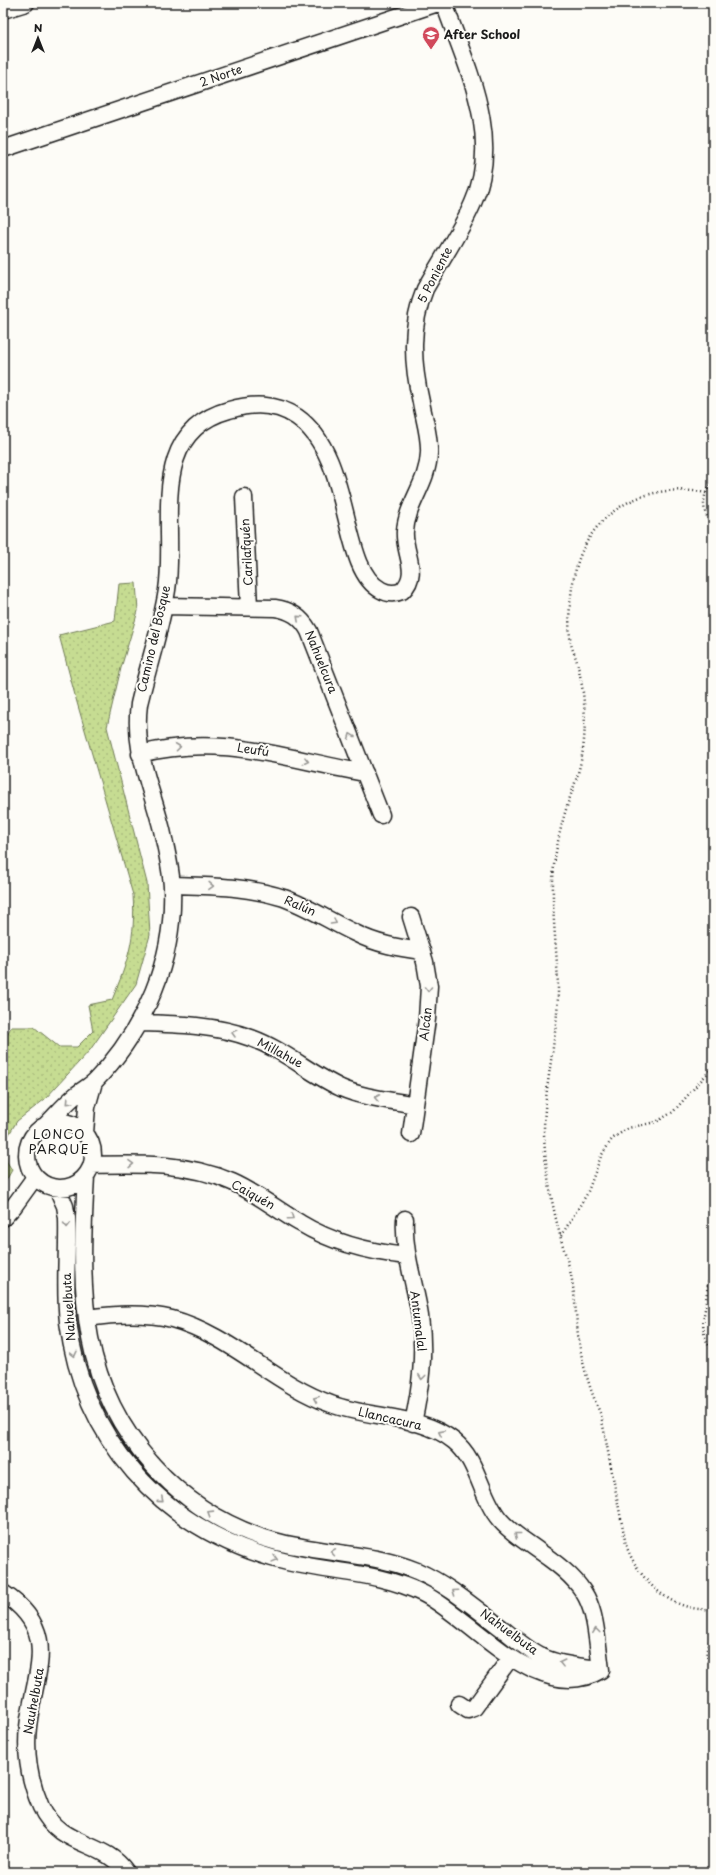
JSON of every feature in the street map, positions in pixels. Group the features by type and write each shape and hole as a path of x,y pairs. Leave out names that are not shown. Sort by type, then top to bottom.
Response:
{"street":[{"path":"3,10 26,3"},
{"name":"2 Norte","path":"3,149 438,3"},
{"name":"5 Poniente","path":"397,593 405,588 410,579 411,565 405,541 406,521 409,511 422,485 429,454 429,441 418,389 414,361 413,338 416,316 425,289 473,203 483,162 484,133 478,104 444,3"},
{"name":"Camino del Bosque","path":"46,1124 74,1096 94,1082 116,1057 140,1023 154,990 167,945 172,906 172,885 161,828 140,754 137,734 138,704 164,606 169,569 168,518 170,479 174,461 180,449 195,430 215,415 228,410 257,405 279,408 289,412 310,428 319,439 335,472 357,556 365,575 370,582 381,590 397,593"},
{"name":"Carilafquén","path":"244,497 249,607"},
{"name":"Nahuelcura","path":"164,606 282,609 295,614 306,624 381,815"},
{"name":"Leufú","path":"140,754 182,746 221,746 268,752 365,773"},
{"name":"Ralún","path":"172,885 229,886 269,894 299,904 368,939 394,947 422,951"},
{"name":"Alcán","path":"411,917 427,972 428,1000 411,1134"},
{"name":"Millahue","path":"140,1023 182,1024 235,1033 279,1050 341,1088 368,1097 415,1104"},
{"name":"Camino del Bosque","path":"85,1133 87,1108 94,1082"},
{"path":"85,1133 70,1123 58,1122 46,1124 34,1134 27,1148 28,1164 35,1177 45,1184 57,1188 70,1187 89,1171"},
{"name":"Nahuelbuta","path":"85,1133 92,1145 89,1171 84,1271 87,1318 95,1359 107,1395 132,1440 154,1467 188,1498 212,1514 239,1528 292,1546 380,1559 416,1571 454,1592 537,1654 569,1665 601,1670"},
{"name":"Caiquén","path":"89,1171 153,1164 204,1172 245,1188 299,1222 329,1238 366,1250 407,1256"},
{"path":"3,1218 14,1206 35,1177"},
{"name":"Nahuelbuta","path":"57,1188 67,1218 66,1299 71,1341 86,1393 103,1429 123,1459 141,1481 171,1508 187,1520 249,1551 297,1564 376,1578 421,1593 449,1610 489,1642 511,1657 543,1674 563,1678 584,1677 601,1670"},
{"name":"Antumalal","path":"405,1219 407,1256 419,1309 423,1353 421,1383 413,1423"},
{"name":"Llancacura","path":"87,1318 121,1314 145,1315 184,1323 213,1336 282,1381 310,1396 353,1411 413,1423 441,1433 458,1445 471,1462 487,1500 500,1520 518,1536 570,1575 582,1588 593,1613 601,1670"},
{"path":"141,1481 154,1467"},
{"name":"Nauhelbuta","path":"3,1593 26,1612 36,1629 39,1638 41,1659 30,1708 27,1742 31,1777 42,1808 48,1818 65,1835 112,1858 126,1872"},
{"path":"459,1704 468,1710 474,1708 511,1657"}],"path":[{"path":"713,482 706,493 704,508 708,520 713,525"},
{"path":"706,493 693,490 666,490 646,494 627,502 605,518 595,528 583,548 575,570 571,602 571,642 581,682 584,702 584,739 579,776 562,821 554,866 553,908 558,994 544,1132 548,1178 560,1237 574,1293 581,1355 586,1376 601,1415 623,1533 630,1557 643,1578 662,1594 684,1605 713,1609"},
{"path":"560,1237 587,1194 601,1156 612,1139 628,1128 656,1122 665,1118 673,1112 713,1067"},
{"path":"713,1266 706,1287 702,1324 706,1340 713,1351"},
{"path":"713,1634 706,1651 708,1661 713,1668"}],"green space":[{"path":"136,583 138,611 121,668 107,727 147,883 150,935 136,984 90,1050 45,1099 17,1121 8,1136 6,1146 7,1162 12,1170 3,1186 3,1104 6,1101 3,1085 3,1042 11,1027 34,1027 59,1047 77,1047 93,1031 88,1005 112,1000 130,949 134,910 133,895 59,635 115,621 119,584"}],"place":[{"name":"After School","path":"431,50"}],"district":[{"name":"LONCO PARQUE","path":"59,1142"}]}
